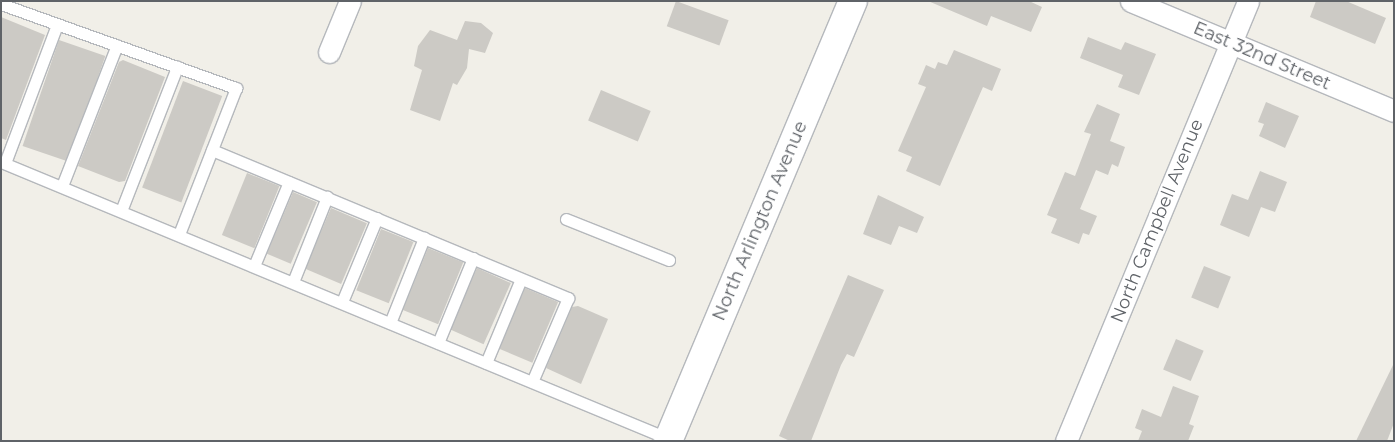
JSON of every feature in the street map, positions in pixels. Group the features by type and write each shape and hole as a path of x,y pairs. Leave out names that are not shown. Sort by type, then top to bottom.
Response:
{"main road":[{"name":"North Arlington Avenue","path":"668,440 853,1"}],"street":[{"path":"329,52 350,1"},
{"name":"East 32nd Street","path":"1131,1 1394,111"},
{"name":"North Campbell Avenue","path":"1066,441 1248,1"}],"lane":[{"path":"1,4 236,88 179,234"},
{"path":"58,25 3,162 438,342 668,440"},
{"path":"62,186 117,46"},
{"path":"121,211 177,67"},
{"path":"212,150 568,298 532,382"},
{"path":"254,266 289,182"},
{"path":"293,282 327,198"},
{"path":"342,302 377,218"},
{"path":"566,219 669,260"},
{"path":"390,322 424,238"},
{"path":"438,342 473,258"},
{"path":"486,363 521,279"}],"building":[{"path":"676,1 729,20 719,46 667,26"},
{"path":"928,1 1029,1 1042,7 1031,32 991,16 987,26"},
{"path":"1316,1 1346,1 1386,18 1375,44 1310,17"},
{"path":"1,17 45,35 6,140 1,138"},
{"path":"465,21 481,23 493,33 485,53 469,49 467,68 457,85 453,83 440,121 410,110 422,70 414,66 418,46 430,30 457,40"},
{"path":"1088,37 1121,50 1125,42 1156,54 1139,95 1118,87 1123,75 1080,58"},
{"path":"59,40 105,56 69,162 23,146"},
{"path":"954,50 1001,69 992,91 983,87 940,186 906,171 912,157 898,151 926,87 918,84 926,65 935,69 938,62 947,65"},
{"path":"123,60 165,77 125,181 119,182 78,166 119,62"},
{"path":"183,81 222,96 181,202 142,187"},
{"path":"601,90 651,111 638,141 588,120"},
{"path":"1266,102 1299,116 1285,148 1259,136 1264,124 1258,122"},
{"path":"1097,104 1120,114 1110,141 1125,147 1118,167 1112,164 1108,175 1096,170 1080,209 1097,216 1089,235 1083,233 1079,244 1051,233 1057,219 1047,215 1065,172 1075,176 1091,134 1084,132"},
{"path":"1260,171 1287,182 1275,212 1261,207 1249,237 1220,225 1232,194 1248,200"},
{"path":"247,173 279,186 254,248 222,235"},
{"path":"293,192 317,202 291,264 267,254"},
{"path":"878,195 924,217 917,233 899,226 891,245 863,234"},
{"path":"331,208 367,223 341,284 305,269"},
{"path":"381,229 413,242 389,303 356,290"},
{"path":"428,248 463,262 438,324 403,310"},
{"path":"1204,266 1231,277 1218,308 1191,298"},
{"path":"477,268 511,283 484,344 450,329"},
{"path":"848,275 884,290 854,357 847,354 841,365 811,441 790,441 779,436"},
{"path":"525,288 558,302 532,363 499,349"},
{"path":"578,306 608,319 581,384 546,368 572,307"},
{"path":"1176,339 1204,351 1191,381 1163,369"},
{"path":"1394,363 1394,423 1387,441 1356,441"},
{"path":"1173,386 1199,396 1189,424 1194,426 1188,441 1138,441 1142,431 1135,428 1142,409 1161,417"}]}
